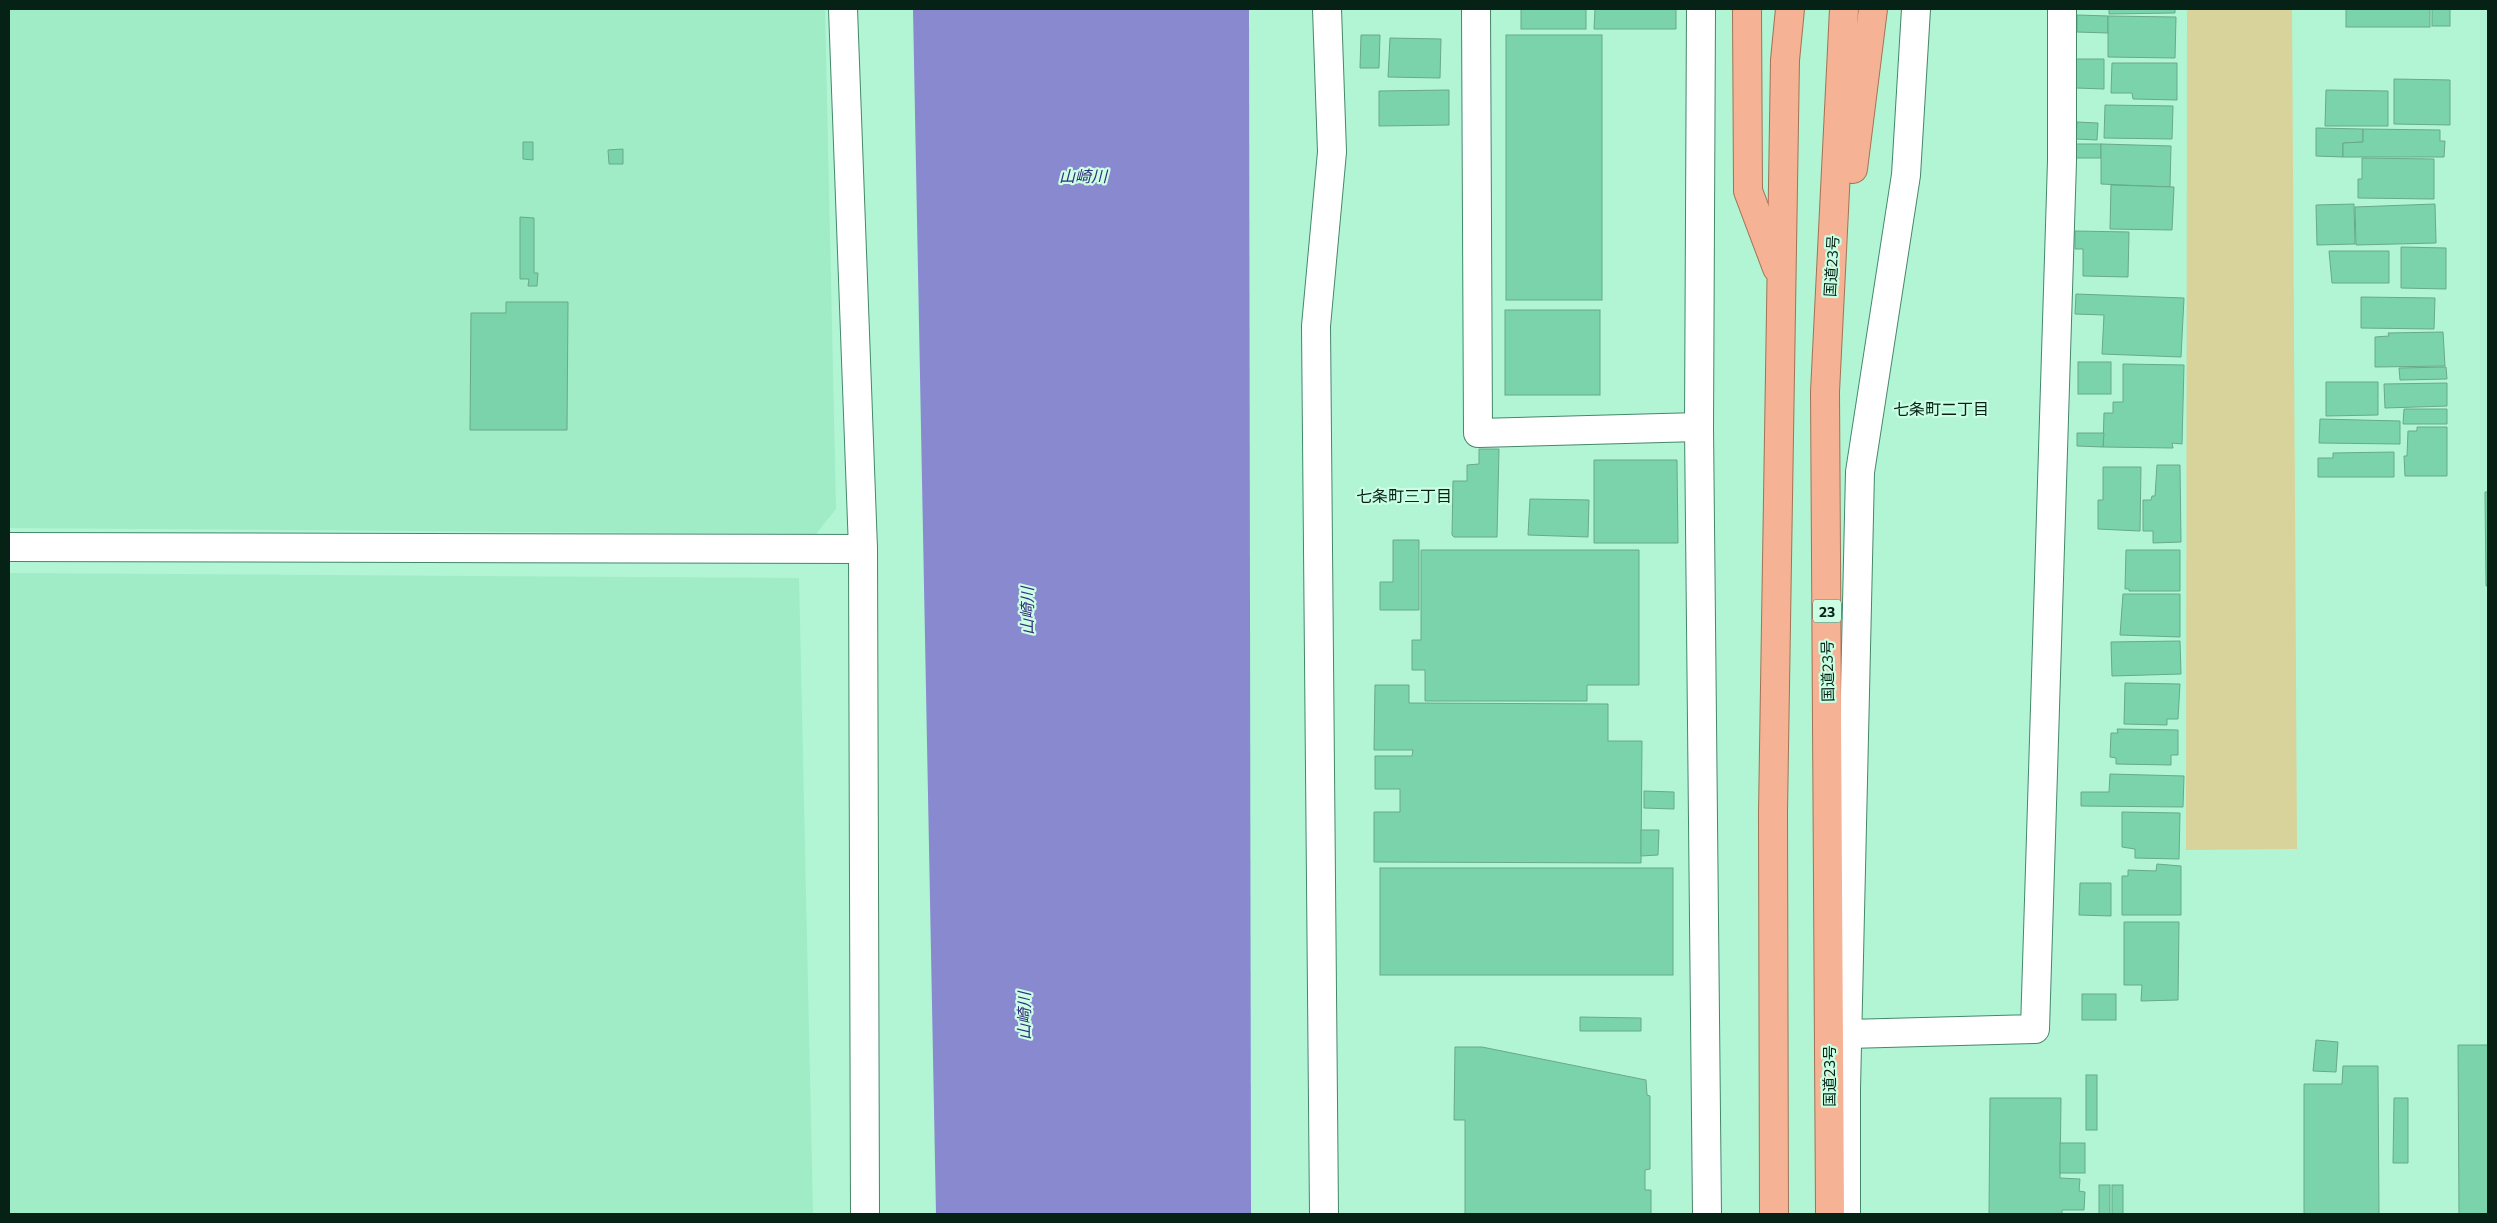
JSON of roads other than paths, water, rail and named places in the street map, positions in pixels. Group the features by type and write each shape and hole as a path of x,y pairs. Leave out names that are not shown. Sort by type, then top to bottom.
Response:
{"highway":[{"path":"1747,9 1748,191 1782,281"},
{"path":"1774,1214 1773,812 1786,60 1790,9"},
{"name":"国道23号","path":"1830,1214 1825,392 1844,9"},
{"path":"1825,392 1873,9"}],"street":[{"path":"843,9 863,549 866,1214"},
{"path":"1324,1214 1316,326 1332,152 1328,9"},
{"path":"1476,9 1478,432 1699,427"},
{"path":"1701,9 1699,427 1707,1214"},
{"path":"1846,1214 1860,472 1906,175 1916,9"},
{"path":"1848,1034 2035,1029 2062,161 2062,9"},
{"path":"9,547 863,549"}],"water":[{"name":"山崎川","path":"913,9 1249,9 1251,1214 936,1214"}],"district":[{"name":"七条町二丁目","path":"1941,408"},
{"name":"七条町三丁目","path":"1404,495"}]}
